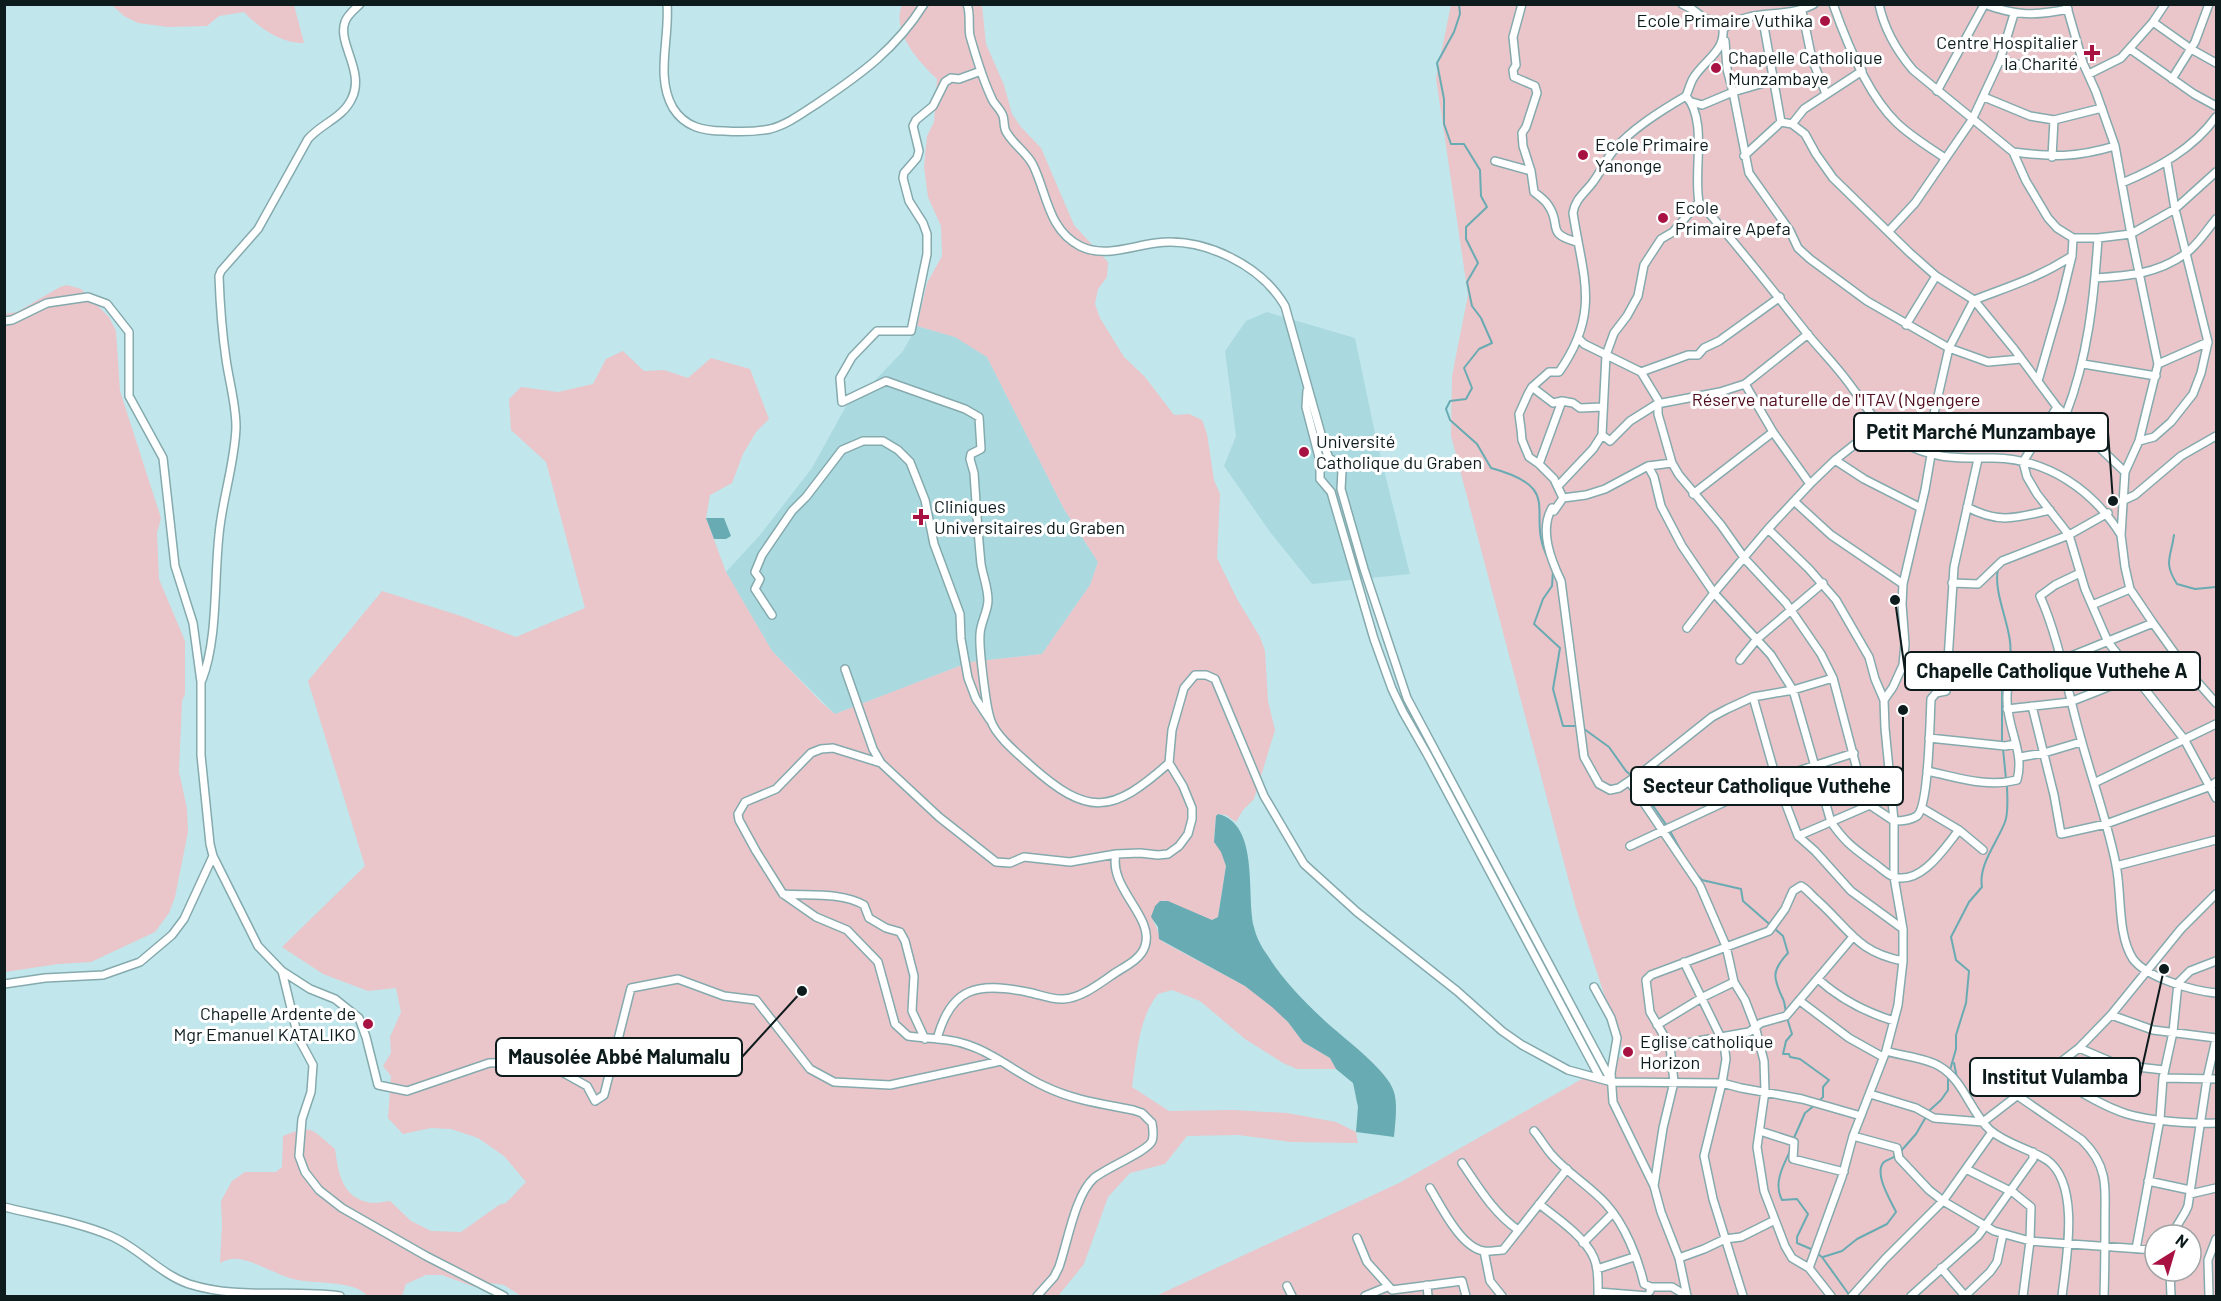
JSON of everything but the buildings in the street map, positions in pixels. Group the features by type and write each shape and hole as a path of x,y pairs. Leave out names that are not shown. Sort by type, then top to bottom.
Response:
{"street":[{"path":"201,682 211,642 219,533 236,426 225,358 219,276 258,229 309,139 320,127 344,111 353,97 355,67 348,48 344,23 360,4"},
{"path":"667,4 665,69 670,103 691,126 711,131 732,132 772,129 808,110 875,62 912,24 924,4"},
{"path":"967,4 970,36 993,102 1003,116 1005,132 1033,166 1047,207 1054,220 1070,238 1079,246 1101,251 1175,243 1224,255 1249,267 1268,282 1285,306 1307,391 1314,407 1325,448 1329,458 1339,464 1342,471 1341,489 1364,569 1407,698 1612,1082"},
{"path":"1522,4 1513,37 1516,65 1514,77 1535,86 1537,93 1522,133 1522,146 1531,171 1534,192 1548,204 1556,232 1562,238 1578,242"},
{"path":"1682,4 1706,19 1730,24"},
{"path":"1814,4 1802,11 1740,18 1723,29 1726,69 1733,92 1744,156 1753,181 1790,231 1798,248 1846,287 1906,325 1949,348 1988,362 2021,359"},
{"path":"1833,4 1845,36 1880,103 1896,123 1945,158"},
{"path":"1879,4 1884,22 1904,59 1913,70 2013,152 2026,182 2048,218 2057,228 2073,238 2131,234 2175,209 2217,172"},
{"path":"2089,74 2121,58 2153,22 2165,4"},
{"path":"2172,79 2191,49 2209,6 2200,4"},
{"path":"1937,91 1984,5 2014,14 2031,14 2067,7 2083,63 2115,146 2158,364 2139,441 2125,472 2121,535 2125,567 2130,589 2153,623 2186,669 2217,702"},
{"path":"1802,11 1812,58 1826,94"},
{"path":"1889,231 1915,203 1972,120 2000,60 2014,14"},
{"path":"1762,15 1781,122"},
{"path":"2153,22 2191,49 2217,63"},
{"path":"1563,498 1558,486 1539,464 1529,457 1522,440 1519,414 1532,387 1549,372 1559,372 1579,339 1587,306 1587,291 1573,213 1574,206 1597,177 1612,152 1625,138 1661,110 1686,96 1695,76 1709,57 1718,50 1725,38"},
{"path":"2130,49 2172,79 2217,106"},
{"path":"2000,60 2025,67 2040,68 2083,63"},
{"path":"981,71 959,79 951,78 945,82 933,106 915,120 919,151 917,158 904,173 903,178 909,201 927,234 927,254 910,331 877,331 852,357 840,378 842,402 886,381 965,409 979,417 981,449 971,454 970,459 974,473 981,565 988,601 980,635 991,722"},
{"path":"1792,124 1804,109 1862,71"},
{"path":"1686,96 1692,102 1702,105 1733,92 1774,80"},
{"path":"1983,97 2030,116 2054,120 2102,108"},
{"path":"1692,102 1698,131 1696,182 1699,202 1780,297 1853,388 1878,426 1901,442 1931,455 1995,458 2023,462 2064,477 2108,513 2121,535"},
{"path":"2122,183 2167,162 2197,139 2217,117"},
{"path":"2052,157 2054,120"},
{"path":"1781,122 1792,124 1805,135 1833,178 1910,253 1936,276 1974,300 2057,407 2067,414 2125,472"},
{"path":"1744,156 1781,122"},
{"path":"2013,152 2052,157 2086,155 2115,146"},
{"path":"1495,161 1531,171"},
{"path":"2139,441 2154,437 2171,422 2193,394 2201,373 2208,342 2175,209 2167,162"},
{"path":"1558,486 1593,449 1602,435 1606,355 1614,333 1638,296 1643,266 1661,238 1673,232 1699,202"},
{"path":"2096,278 2139,275 2186,253 2217,219"},
{"path":"2038,381 2072,256 2073,238"},
{"path":"2067,414 2087,345 2096,278 2098,238"},
{"path":"1884,700 1903,665 1905,644 1903,584 1921,508 1931,455 1931,427 1949,348 1974,300 2022,283 2072,256"},
{"path":"1906,325 1936,276"},
{"path":"4,321 12,320 47,303 88,297 106,304 125,325 130,335 129,396 163,458 175,566 192,623 201,682 201,755 213,856 258,946 282,971 310,989 335,999 359,1018 378,1085 407,1091 489,1063 542,1061 587,1086 595,1101 604,1095 631,988 678,979 724,996 756,1000 810,1069 834,1082 890,1084 1001,1061"},
{"path":"1641,372 1688,355 1698,355 1704,348 1719,341 1780,297"},
{"path":"1602,435 1610,441 1630,421 1657,404 1720,392 1745,384 1808,334"},
{"path":"1579,339 1641,372 1658,400 1657,404 1672,463 1693,494 1721,525 1745,559 1791,609 1811,637 1833,678 1870,805 1894,821 1911,819 1918,815 1922,808 1927,771 1931,699 1936,693 1946,691 1952,583 1978,459"},
{"path":"2158,364 2208,342"},
{"path":"2082,364 2156,376"},
{"path":"1745,384 1773,432 1810,484"},
{"path":"1532,387 1553,403 1562,401 1573,403 1580,408 1602,408"},
{"path":"1307,391 1306,407 1320,461 1320,479 1331,492 1355,576 1392,689 1600,1078"},
{"path":"1539,464 1562,401"},
{"path":"2057,407 2023,462 2027,477 2069,535 2080,573 2108,642 2184,739 2214,784 2217,798"},
{"path":"1687,628 1714,593 1810,484 1835,460 1878,426"},
{"path":"1693,494 1773,432"},
{"path":"2122,501 2135,495 2181,456 2217,436"},
{"path":"772,615 755,589 760,579 755,572 762,555 792,511 806,497 842,450 863,441 883,441 898,450 910,462 925,500 934,544 960,614 961,639 968,678 976,699 1012,748 1051,784 1077,800 1100,803 1121,799 1143,786 1169,763"},
{"path":"1320,461 1329,458"},
{"path":"1835,460 1864,479 1921,508"},
{"path":"1672,463 1648,466 1605,489 1586,495 1563,498 1549,514 1547,532 1550,557 1561,581 1584,757 1599,784 1610,790 1619,788 1712,717 1753,697 1793,690 1833,678"},
{"path":"1648,466 1654,477 1661,506 1682,546 1714,593 1758,639 1777,663 1793,690 1831,822 1851,847 1894,877 1908,877 1918,873 1942,852 1959,830"},
{"path":"1331,492 1341,489"},
{"path":"1795,502 1831,535 1903,584"},
{"path":"1967,507 1983,516 2003,519 2050,510"},
{"path":"1952,583 1978,584 2002,560 2069,535 2108,513"},
{"path":"1768,530 1823,583 1836,600 1869,657 1884,700 1894,821 1894,877 1903,929 1903,961 1898,1005 1885,1054 1853,1136 1844,1172 1809,1268"},
{"path":"2080,573 2055,585 2040,596 2053,625 2070,702 2106,824 2116,866 2123,927 2128,948 2134,959 2146,971 2178,983 2217,993"},
{"path":"1740,660 1758,639 1823,583"},
{"path":"2092,605 2130,589"},
{"path":"1927,771 1981,783 2017,780 2020,757 2007,710 2012,663 2054,663 2153,623"},
{"path":"845,669 873,749 881,763 939,817 996,862 1010,863 1024,857 1070,862 1116,855 1168,854 1179,846 1188,834 1192,808 1183,786 1169,763 1172,730 1184,688 1195,675 1206,675 1215,679 1264,796 1304,864 1321,882 1522,1045 1568,1070 1612,1082 1722,1083 1765,1091 1861,1116"},
{"path":"2007,710 2070,702 2113,685 2133,673"},
{"path":"1753,697 1776,778 1798,836 1815,851 1851,891 1903,929"},
{"path":"2032,706 2061,834 2106,824 2214,784"},
{"path":"2094,783 2217,724"},
{"path":"1929,738 2005,746 2016,744"},
{"path":"2020,757 2044,753 2081,742"},
{"path":"881,763 833,748 821,749 811,753 772,793 745,802 740,808 739,820 774,883 783,894 810,914 847,930 878,962 895,1024 902,1033 908,1036 951,1040 972,1046 1044,1087 1070,1096 1142,1113 1152,1123 1152,1142 1148,1147 1141,1153 1122,1160 1095,1177 1087,1185 1080,1197 1059,1267 1054,1277 1036,1296"},
{"path":"1630,846 1776,778 1854,753"},
{"path":"1632,779 1666,828 1700,886 1726,946 1734,982 1755,1026 1764,1061 1765,1091 1757,1147 1764,1191 1785,1246 1792,1258 1809,1268 1829,1294 1819,1296"},
{"path":"1798,836 1870,805"},
{"path":"1922,808 1959,830 1983,850"},
{"path":"2116,866 2217,840"},
{"path":"937,1039 942,1019 959,996 974,990 996,989 1063,999 1090,990 1136,959 1144,950 1147,940 1146,930 1118,880 1114,861 1116,855"},
{"path":"4,984 45,978 103,975 140,962 172,935 184,920 213,856"},
{"path":"1654,1186 1663,1128 1674,1082 1670,1046 1650,1012 1646,980 1651,975 1772,927 1785,909 1793,891 1801,885 1837,918 1852,938 1877,954 1903,961"},
{"path":"783,894 847,897 864,905 868,918 886,928 900,932 905,941 914,976 912,1011 925,1038"},
{"path":"1870,1094 1943,1119 1983,1122 2079,1048 2111,1015 2181,929 2217,894"},
{"path":"1670,1046 1749,1032 1755,1026 1786,1016 1852,938"},
{"path":"2136,1249 2160,1119 2163,1074 2173,1032 2178,983 2190,971 2217,961"},
{"path":"1684,962 1724,1044 1726,1059 1722,1083 1704,1156 1713,1199 1743,1296"},
{"path":"282,971 298,1037 313,1065 311,1092 302,1119 299,1155 305,1172 319,1190 342,1208 426,1256 504,1296"},
{"path":"1818,979 1832,992 1863,1011 1894,1021"},
{"path":"1657,1025 1702,997 1734,982"},
{"path":"1594,987 1611,1018 1617,1038 1611,1074 1613,1102 1654,1186 1661,1212 1679,1258 1687,1296"},
{"path":"1800,1001 1849,1038 1885,1054 1938,1065 1949,1073 1990,1134 2049,1162 2064,1183 2068,1199 2062,1296"},
{"path":"2111,1015 2139,1026 2217,1038 2207,1079 2190,1192 2183,1219 2179,1223"},
{"path":"2079,1048 2119,1065 2163,1074 2217,1079"},
{"path":"2048,1072 2078,1091 2128,1114 2201,1124 2217,1123"},
{"path":"2018,1096 2082,1140 2095,1155 2104,1177 2106,1247 2104,1296"},
{"path":"1534,1131 1551,1155 1587,1185 1613,1213 1628,1240 1644,1284 1652,1287 1672,1287 1687,1296"},
{"path":"1760,1131 1793,1141 1793,1159 1844,1172"},
{"path":"1852,1296 1943,1201 1990,1134"},
{"path":"1853,1136 1897,1148 1899,1158 1929,1190 1943,1201 2003,1234 2030,1241 2065,1245 2143,1249"},
{"path":"1911,1296 1970,1245 1986,1226 2033,1156"},
{"path":"1462,1163 1498,1213 1518,1230"},
{"path":"1430,1188 1455,1229 1471,1245 1484,1251 1503,1250 1567,1168"},
{"path":"1966,1169 2010,1191 2031,1207 2030,1241 2023,1296"},
{"path":"2148,1181 2190,1192 2217,1188"},
{"path":"1539,1204 1570,1227 1594,1256 1598,1294 1648,1296 1652,1287"},
{"path":"4,1207 113,1237 175,1278 190,1284 234,1294 308,1293 340,1296"},
{"path":"1583,1243 1613,1213"},
{"path":"1679,1258 1725,1239 1742,1237 1775,1220"},
{"path":"1941,1268 1965,1296 1997,1262 2003,1234"},
{"path":"1357,1238 1367,1262 1373,1266 1391,1291"},
{"path":"2209,1296 2208,1260 2217,1239"},
{"path":"1484,1251 1490,1281 1502,1296"},
{"path":"1597,1269 1634,1257"},
{"path":"1365,1296 1462,1281 1466,1296"},
{"path":"1427,1285 1428,1296"},
{"path":"1287,1286 1292,1296"}],"shaded area":[{"name":"Université Catholique du Graben","path":"1267,312 1355,338 1376,438 1410,574 1312,584 1270,532 1224,466 1236,436 1225,351 1246,321"},
{"name":"Cliniques Universitaires du Graben","path":"917,326 956,337 987,357 1064,509 1098,562 1090,585 1042,654 970,662 835,714 772,651 726,572 760,535 812,468 846,406 863,393 903,351"},
{"path":"706,518 724,518 731,536 726,539 714,539"},
{"path":"1218,814 1231,820 1240,831 1246,846 1254,927 1261,946 1302,998 1364,1054 1390,1084 1396,1103 1394,1137 1356,1132 1358,1107 1353,1083 1336,1069 1330,1058 1303,1042 1288,1022 1272,1007 1245,986 1159,939 1158,927 1151,917 1155,906 1160,901 1168,901 1212,920 1218,917 1226,866 1214,842"}],"green space":[{"path":"112,5 294,5 304,43 287,41 271,34 244,12 219,16 207,26 168,27 138,23 124,16"},
{"path":"902,5 982,5 986,44 1004,85 1012,114 1041,148 1074,225 1108,262 1107,277 1098,289 1095,304 1100,318 1124,357 1145,377 1174,415 1189,414 1202,420 1207,434 1214,480 1220,494 1217,558 1237,599 1260,637 1265,651 1268,701 1275,730 1254,799 1243,810 1236,822 1226,815 1216,816 1214,842 1221,851 1226,866 1218,917 1212,920 1164,900 1153,921 1163,942 1245,986 1272,1006 1303,1042 1330,1058 1336,1069 1297,1069 1283,1063 1245,1039 1200,1001 1172,990 1158,994 1146,1015 1139,1038 1132,1087 1169,1111 1233,1110 1287,1113 1336,1122 1356,1132 1358,1143 1291,1142 1238,1135 1187,1136 1165,1164 1130,1173 1108,1197 1084,1264 1058,1296 521,1296 504,1285 490,1283 475,1287 442,1275 426,1275 406,1284 402,1296 367,1296 356,1288 296,1280 255,1263 238,1259 220,1263 221,1201 232,1181 245,1172 276,1172 282,1167 283,1136 300,1130 311,1130 335,1149 342,1181 351,1194 369,1203 390,1201 411,1221 431,1231 461,1232 499,1205 506,1203 526,1182 504,1156 478,1138 451,1129 431,1128 403,1134 388,1118 391,1076 383,1066 391,1053 390,1037 401,1012 396,988 368,991 323,974 282,947 365,866 308,681 382,591 461,616 516,637 585,608 546,462 511,430 509,399 521,387 558,392 593,384 606,359 623,351 644,371 664,370 688,378 711,358 750,369 769,419 756,432 743,454 732,483 710,495 706,518 726,572 772,651 835,714 970,662 1042,654 1090,585 1098,562 1064,509 987,357 955,337 917,326 927,283 942,256 941,226 928,197 924,167 927,136 934,122 937,79 922,64 903,36 900,26"},
{"name":"Réserve naturelle de l'ITAV (Ngengere","path":"1451,5 2216,5 2216,1296 1156,1296 1399,1183 1624,1055 1576,908 1451,436 1452,376 1468,295 1436,78"},
{"path":"67,285 81,289 109,317 116,331 120,391 161,518 157,533 159,579 185,641 185,694 182,701 179,772 187,809 188,832 175,897 169,913 155,932 91,962 58,964 5,972 4,314 17,312"}],"waterway":[{"path":"1459,4 1460,14 1454,32 1437,63 1444,99 1444,124 1451,144 1464,144 1480,170 1481,196 1487,207 1466,227 1466,239 1478,263 1467,282 1472,306 1481,318 1492,343 1479,349 1464,368 1472,388 1466,399 1450,401 1446,409 1450,420 1477,444 1491,468 1515,476 1529,485 1536,494 1542,543 1549,560"},
{"path":"2174,535 2169,565 2177,584 2195,589 2216,587"},
{"path":"1998,569 1998,591 2010,640 2009,663"},
{"path":"1553,571 1552,586 1543,599 1534,624 1560,648 1553,689 1563,726 1580,726 1609,747 1626,771 1634,778 1667,826"},
{"path":"2002,743 2002,688 2008,669"},
{"path":"2003,749 2006,779"},
{"path":"1901,1151 1916,1134 1930,1110 1948,1090 1948,1077 1956,1049 1956,1035 1966,1003 1969,971 1956,960 1951,937 1969,902 1982,887 1985,862 2006,818 2007,785"},
{"path":"1670,831 1686,860"},
{"path":"1694,872 1702,880 1741,889 1743,901 1783,936 1788,953 1775,975 1786,1013"},
{"path":"1787,1018 1792,1034 1786,1041 1783,1054 1800,1059 1829,1080 1823,1087 1823,1097 1819,1101"},
{"path":"1954,1063 1957,1078"},
{"path":"1963,1085 1984,1118"},
{"path":"1793,1140 1805,1113 1815,1105"},
{"path":"1791,1149 1780,1174 1778,1187 1782,1200 1797,1199 1808,1214 1797,1237 1797,1243 1822,1257 1850,1296"},
{"path":"1823,1257 1842,1251 1857,1239 1887,1224 1896,1212 1884,1187 1881,1167 1884,1162 1897,1155"},
{"path":"2035,1157 2050,1167"},
{"path":"2064,1241 2065,1228"},
{"path":"2062,1271 2064,1246"},
{"path":"2058,1296 2061,1285"}],"place":[{"name":"Ecole Primaire Vuthika","path":"1825,21"},
{"name":"Centre Hospitalier la Charité","path":"2092,53"},
{"name":"Chapelle Catholique Munzambaye","path":"1716,68"},
{"name":"Ecole Primaire Yanonge","path":"1583,155"},
{"name":"Ecole Primaire Apefa","path":"1663,218"},
{"name":"Université Catholique du Graben","path":"1304,452"},
{"name":"Petit Marché Munzambaye","path":"2113,501"},
{"name":"Cliniques Universitaires du Graben","path":"921,517"},
{"name":"Chapelle Catholique Vuthehe A","path":"1895,600"},
{"name":"Secteur Catholique Vuthehe","path":"1903,710"},
{"name":"Institut Vulamba","path":"2164,969"},
{"name":"Mausolée Abbé Malumalu","path":"802,991"},
{"name":"Chapelle Ardente de Mgr Emanuel KATALIKO","path":"368,1024"},
{"name":"Eglise catholique Horizon","path":"1628,1052"}]}
